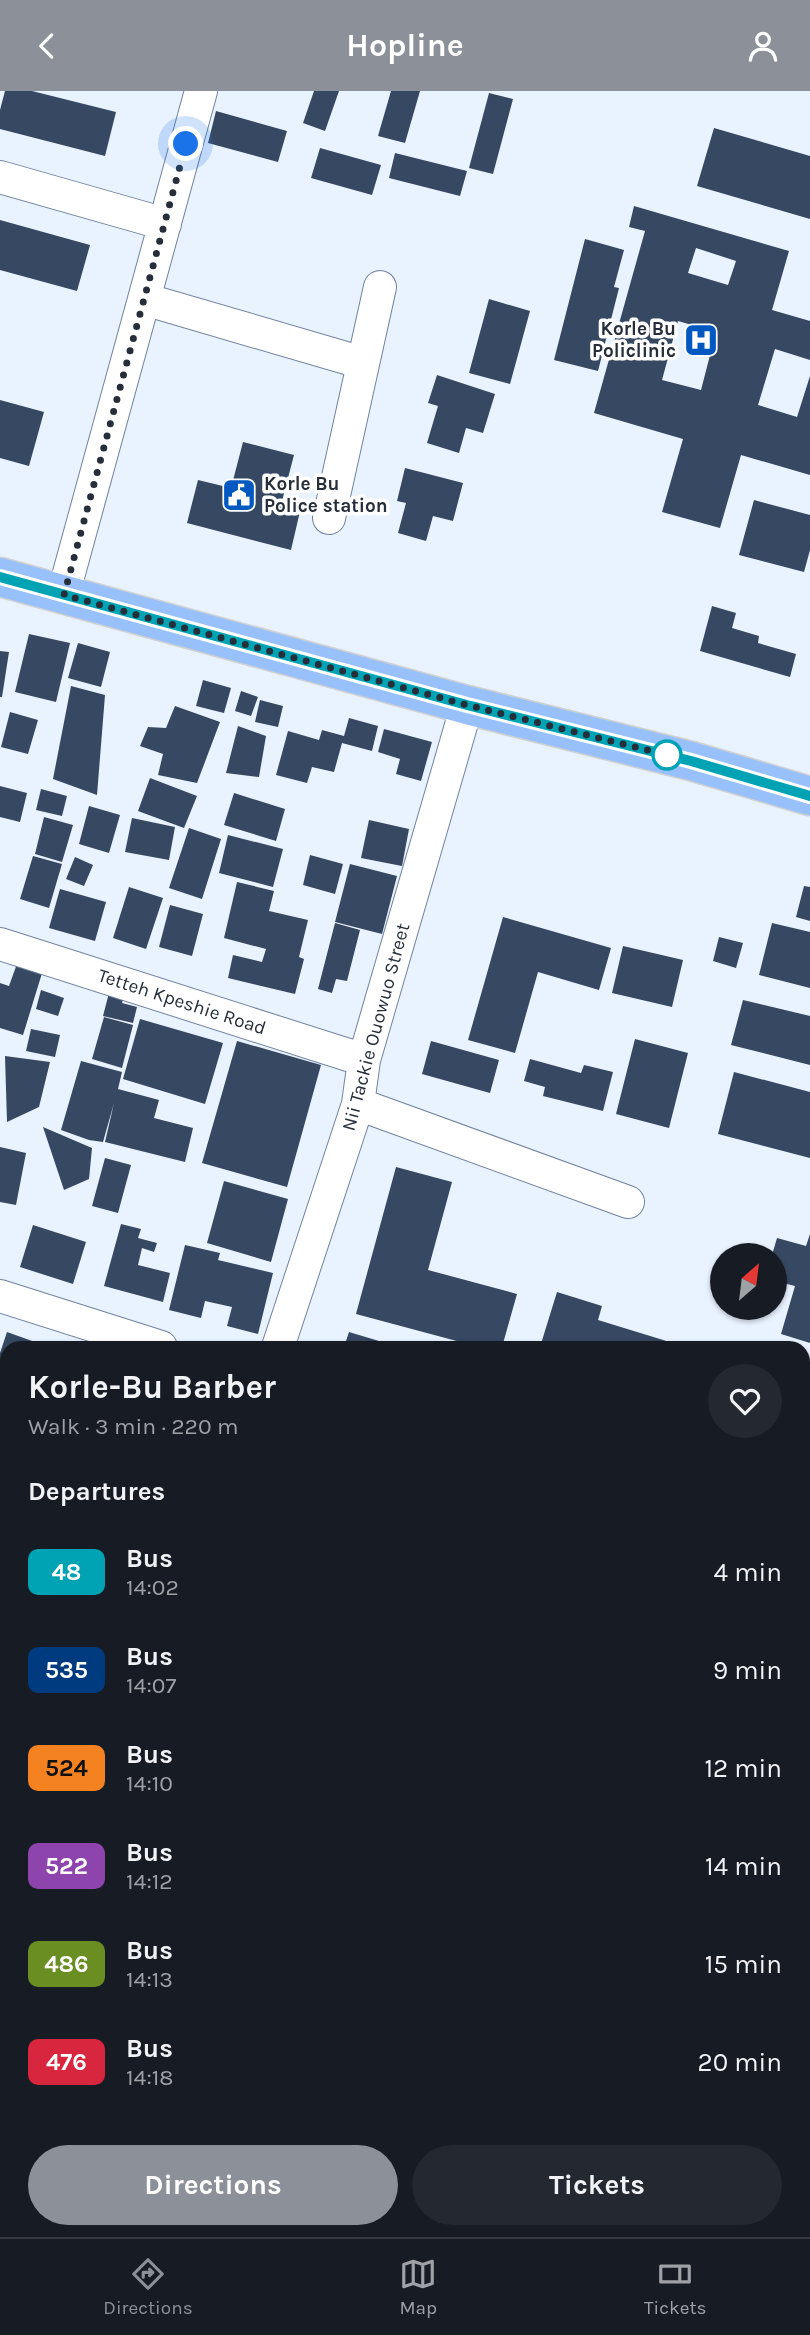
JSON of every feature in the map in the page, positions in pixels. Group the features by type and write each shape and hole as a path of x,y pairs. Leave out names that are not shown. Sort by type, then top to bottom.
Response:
{"main road":[{"path":"0,577 467,705 691,761 810,796"}],"street":[{"path":"64,595 201,91"},
{"path":"0,177 165,224"},
{"path":"329,518 380,286"},
{"path":"144,299 363,363"},
{"name":"Nii Tackie Ouowuo Street","path":"280,1341 358,1104 364,1060 467,705"},
{"name":"Tetteh Kpeshie Road","path":"0,944 364,1060"},
{"path":"358,1104 628,1202"},
{"path":"0,1296 141,1341"}],"building":[{"path":"5,91 32,91 116,112 105,156 0,129 0,110"},
{"path":"314,91 339,91 325,131 303,123"},
{"path":"391,91 420,91 405,143 378,136"},
{"path":"489,93 513,99 493,174 469,168"},
{"path":"216,111 287,131 278,162 208,143"},
{"path":"714,128 810,156 810,219 697,186"},
{"path":"320,148 381,165 372,195 311,178"},
{"path":"395,153 467,171 460,196 389,178"},
{"path":"634,206 789,251 772,310 810,321 810,360 775,349 758,405 797,417 810,376 810,475 741,455 720,528 662,512 683,439 594,413 645,231 629,227","holes":["696,248 736,261 728,285 688,273","678,321 716,332 701,390 662,380"]},
{"path":"0,220 90,245 77,291 0,270"},
{"path":"585,239 624,250 614,287 619,288 598,371 554,360"},
{"path":"489,299 530,311 510,384 469,373"},
{"path":"437,375 495,394 483,433 466,428 459,453 427,443 438,406 428,403"},
{"path":"0,400 44,412 29,466 0,458"},
{"name":"Korle Bu Police station","path":"243,442 294,455 282,501 301,507 291,550 187,523 198,480 231,488"},
{"path":"405,468 463,483 453,521 433,516 426,541 398,533 406,503 397,501"},
{"path":"754,500 810,515 810,550 804,572 739,555"},
{"path":"712,606 736,613 732,628 759,636 758,643 796,654 790,677 700,651"},
{"path":"29,634 70,643 56,702 15,692"},
{"path":"78,643 110,652 101,687 68,678"},
{"path":"0,651 9,652 2,697 0,697"},
{"path":"203,680 231,688 224,713 196,706"},
{"path":"71,686 105,695 97,795 53,779"},
{"path":"241,691 258,697 251,716 235,711"},
{"path":"260,700 283,706 278,727 255,722"},
{"path":"175,706 220,722 197,783 158,775 163,754 140,746 148,727 166,728"},
{"path":"10,712 38,720 28,754 1,747"},
{"path":"349,718 378,726 372,751 342,743 334,772 312,767 307,783 276,775 288,731 319,740 322,730 344,736"},
{"path":"238,726 266,736 259,777 226,773"},
{"path":"384,729 432,742 421,781 396,774 400,759 378,752"},
{"path":"150,778 197,796 184,828 138,811"},
{"path":"0,786 27,793 20,822 0,817"},
{"path":"41,789 67,796 62,816 36,810"},
{"path":"234,793 285,809 276,841 224,825"},
{"path":"89,806 120,815 109,853 79,844"},
{"path":"44,817 73,825 62,862 35,854"},
{"path":"132,818 175,827 169,860 125,852"},
{"path":"369,820 409,829 402,866 361,858"},
{"path":"189,828 221,839 202,899 169,888"},
{"path":"228,835 283,849 273,887 219,873"},
{"path":"310,855 343,864 335,894 303,885"},
{"path":"33,856 62,864 49,908 20,899"},
{"path":"75,857 93,865 84,886 66,879"},
{"path":"350,864 397,876 382,934 335,922"},
{"path":"237,882 274,891 269,911 308,920 299,957 304,959 295,994 228,978 233,955 262,962 266,949 224,938"},
{"path":"804,886 810,887 810,921 796,917"},
{"path":"129,887 163,898 146,949 113,938"},
{"path":"60,889 106,902 95,941 49,928"},
{"path":"170,905 203,914 192,956 159,947"},
{"path":"503,917 611,948 599,990 538,972 515,1053 468,1040"},
{"path":"335,923 360,930 347,981 336,979 332,993 318,989"},
{"path":"772,923 810,932 810,988 759,975"},
{"path":"719,937 743,943 736,968 713,961"},
{"path":"623,946 683,960 672,1007 612,993"},
{"path":"18,961 43,970 23,1035 0,1028 0,983 9,986"},
{"path":"110,989 125,993 122,1003 137,1007 133,1023 103,1016"},
{"path":"41,990 64,998 58,1016 36,1009"},
{"path":"743,1000 810,1016 810,1065 731,1045"},
{"path":"104,1017 133,1025 122,1068 92,1059"},
{"path":"140,1019 223,1043 205,1104 123,1079"},
{"path":"31,1029 60,1035 55,1057 26,1051"},
{"path":"635,1039 688,1053 669,1128 616,1114"},
{"path":"237,1041 321,1065 287,1187 202,1163"},
{"path":"431,1041 499,1060 490,1093 422,1074"},
{"path":"5,1056 50,1062 39,1107 7,1122"},
{"path":"530,1059 581,1073 584,1065 613,1072 603,1111 543,1096 545,1087 524,1081"},
{"path":"81,1061 122,1072 118,1089 159,1100 154,1118 193,1128 185,1162 105,1142 114,1103 103,1142 61,1130"},
{"path":"734,1072 810,1092 810,1158 718,1134"},
{"path":"43,1127 92,1148 89,1179 64,1190"},
{"path":"0,1147 26,1153 16,1205 0,1202"},
{"path":"105,1158 131,1165 118,1213 92,1206"},
{"path":"396,1167 452,1182 428,1270 517,1294 504,1341 457,1341 356,1314"},
{"path":"224,1181 288,1199 271,1262 207,1243"},
{"path":"121,1224 141,1229 138,1238 157,1243 154,1252 142,1248 138,1265 170,1273 163,1302 104,1286"},
{"path":"33,1225 86,1242 73,1284 20,1267"},
{"path":"810,1234 810,1341 781,1334 785,1320 788,1319 795,1286 788,1284 788,1243 776,1243 777,1238 806,1246"},
{"path":"185,1245 220,1253 218,1260 273,1273 258,1334 227,1326 232,1307 205,1301 201,1318 169,1310"},
{"path":"557,1292 602,1306 598,1320 666,1341 542,1341"},
{"path":"7,1332 32,1341 4,1341"},
{"path":"349,1332 379,1341 346,1341"}],"bus line":[{"name":"48","path":"0,577 467,705 691,761 810,796"}],"place":[{"name":"Korle Bu Policlinic","path":"701,340"},
{"name":"Korle Bu Police station","path":"239,495"}],"route":[{"path":"186,144 64,595 467,705 667,755"}]}
